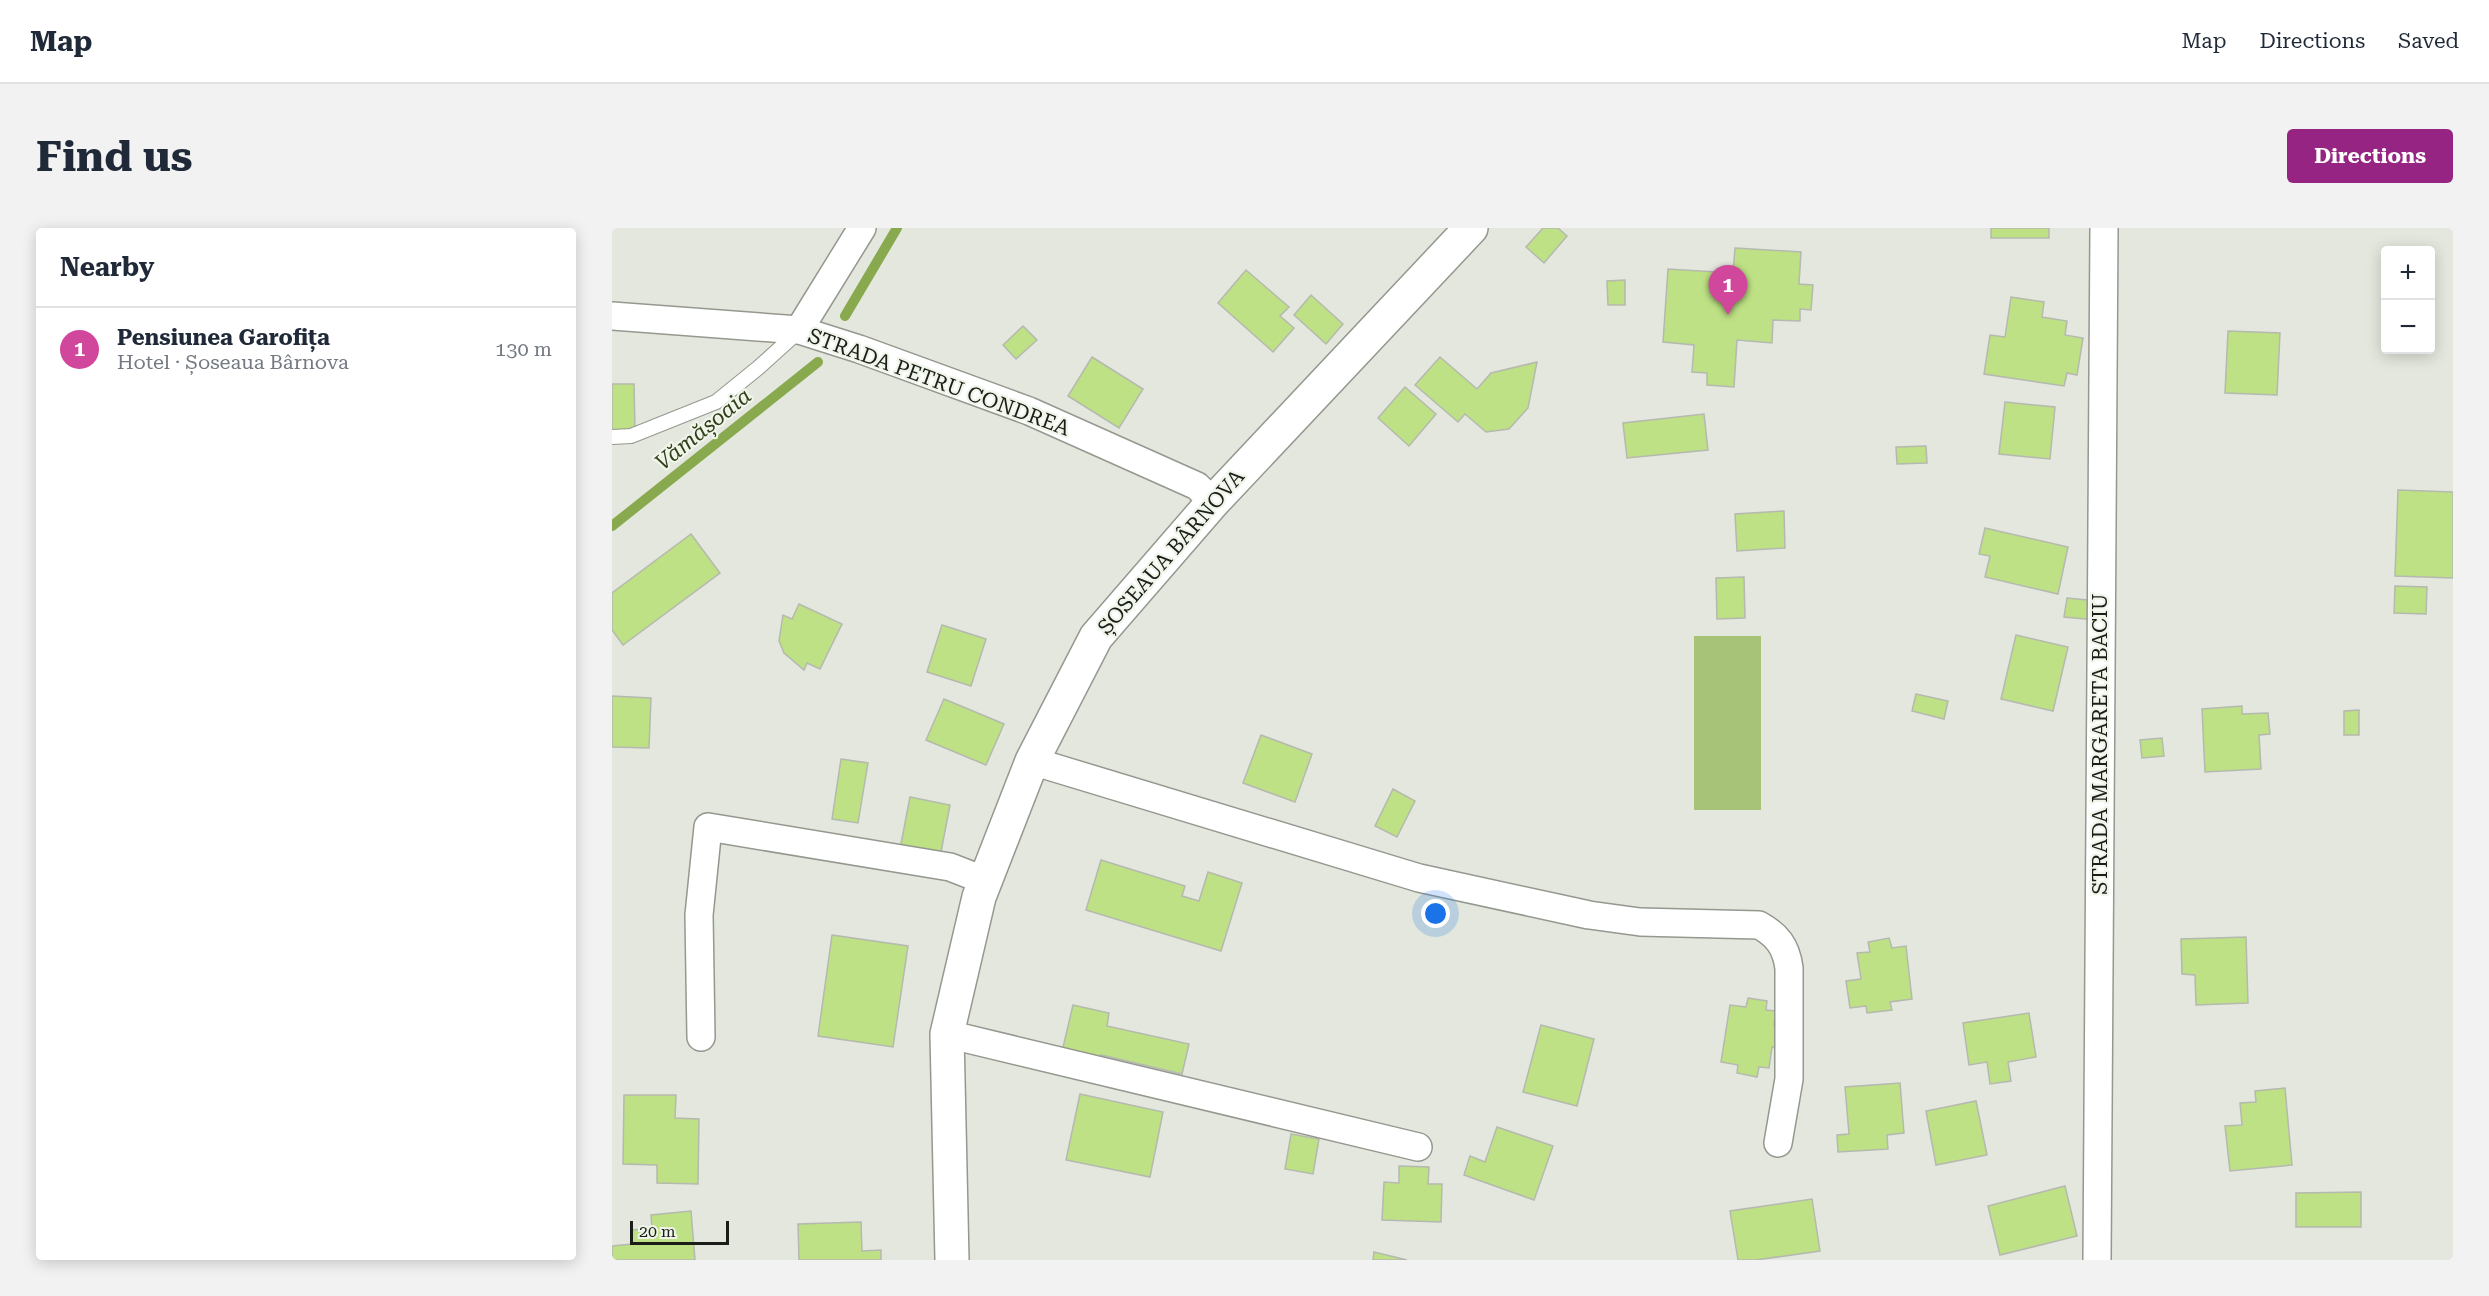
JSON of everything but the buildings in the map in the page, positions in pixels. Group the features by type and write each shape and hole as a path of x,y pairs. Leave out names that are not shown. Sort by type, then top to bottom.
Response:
{"main road":[{"name":"ȘOSEAUA BÂRNOVA","path":"952,1260 946,1034 979,897 1032,761 1096,637 1213,502 1471,228"}],"street":[{"path":"799,330 862,228"},
{"name":"STRADA MARGARETA BACIU","path":"2097,1260 2104,228"},
{"name":"STRADA PETRU CONDREA","path":"612,316 799,330 859,349 1029,411 1197,486 1213,502"},
{"path":"1032,761 1419,878 1589,915 1640,922 1759,925 1774,933 1787,951 1789,968 1789,1079 1778,1143"},
{"path":"702,1037 699,915 708,827 951,867 986,882"},
{"path":"946,1034 1418,1147"}],"lane":[{"path":"612,437 631,436 716,402 758,368 799,330"}],"green space":[{"path":"1694,636 1761,636 1761,810 1694,810"}],"waterway":[{"name":"Vămășoaia","path":"845,316 897,228"},
{"name":"Vămășoaia","path":"612,526 818,362"}],"place":[{"name":"Pensiunea Garofița","path":"1728,315"}]}
